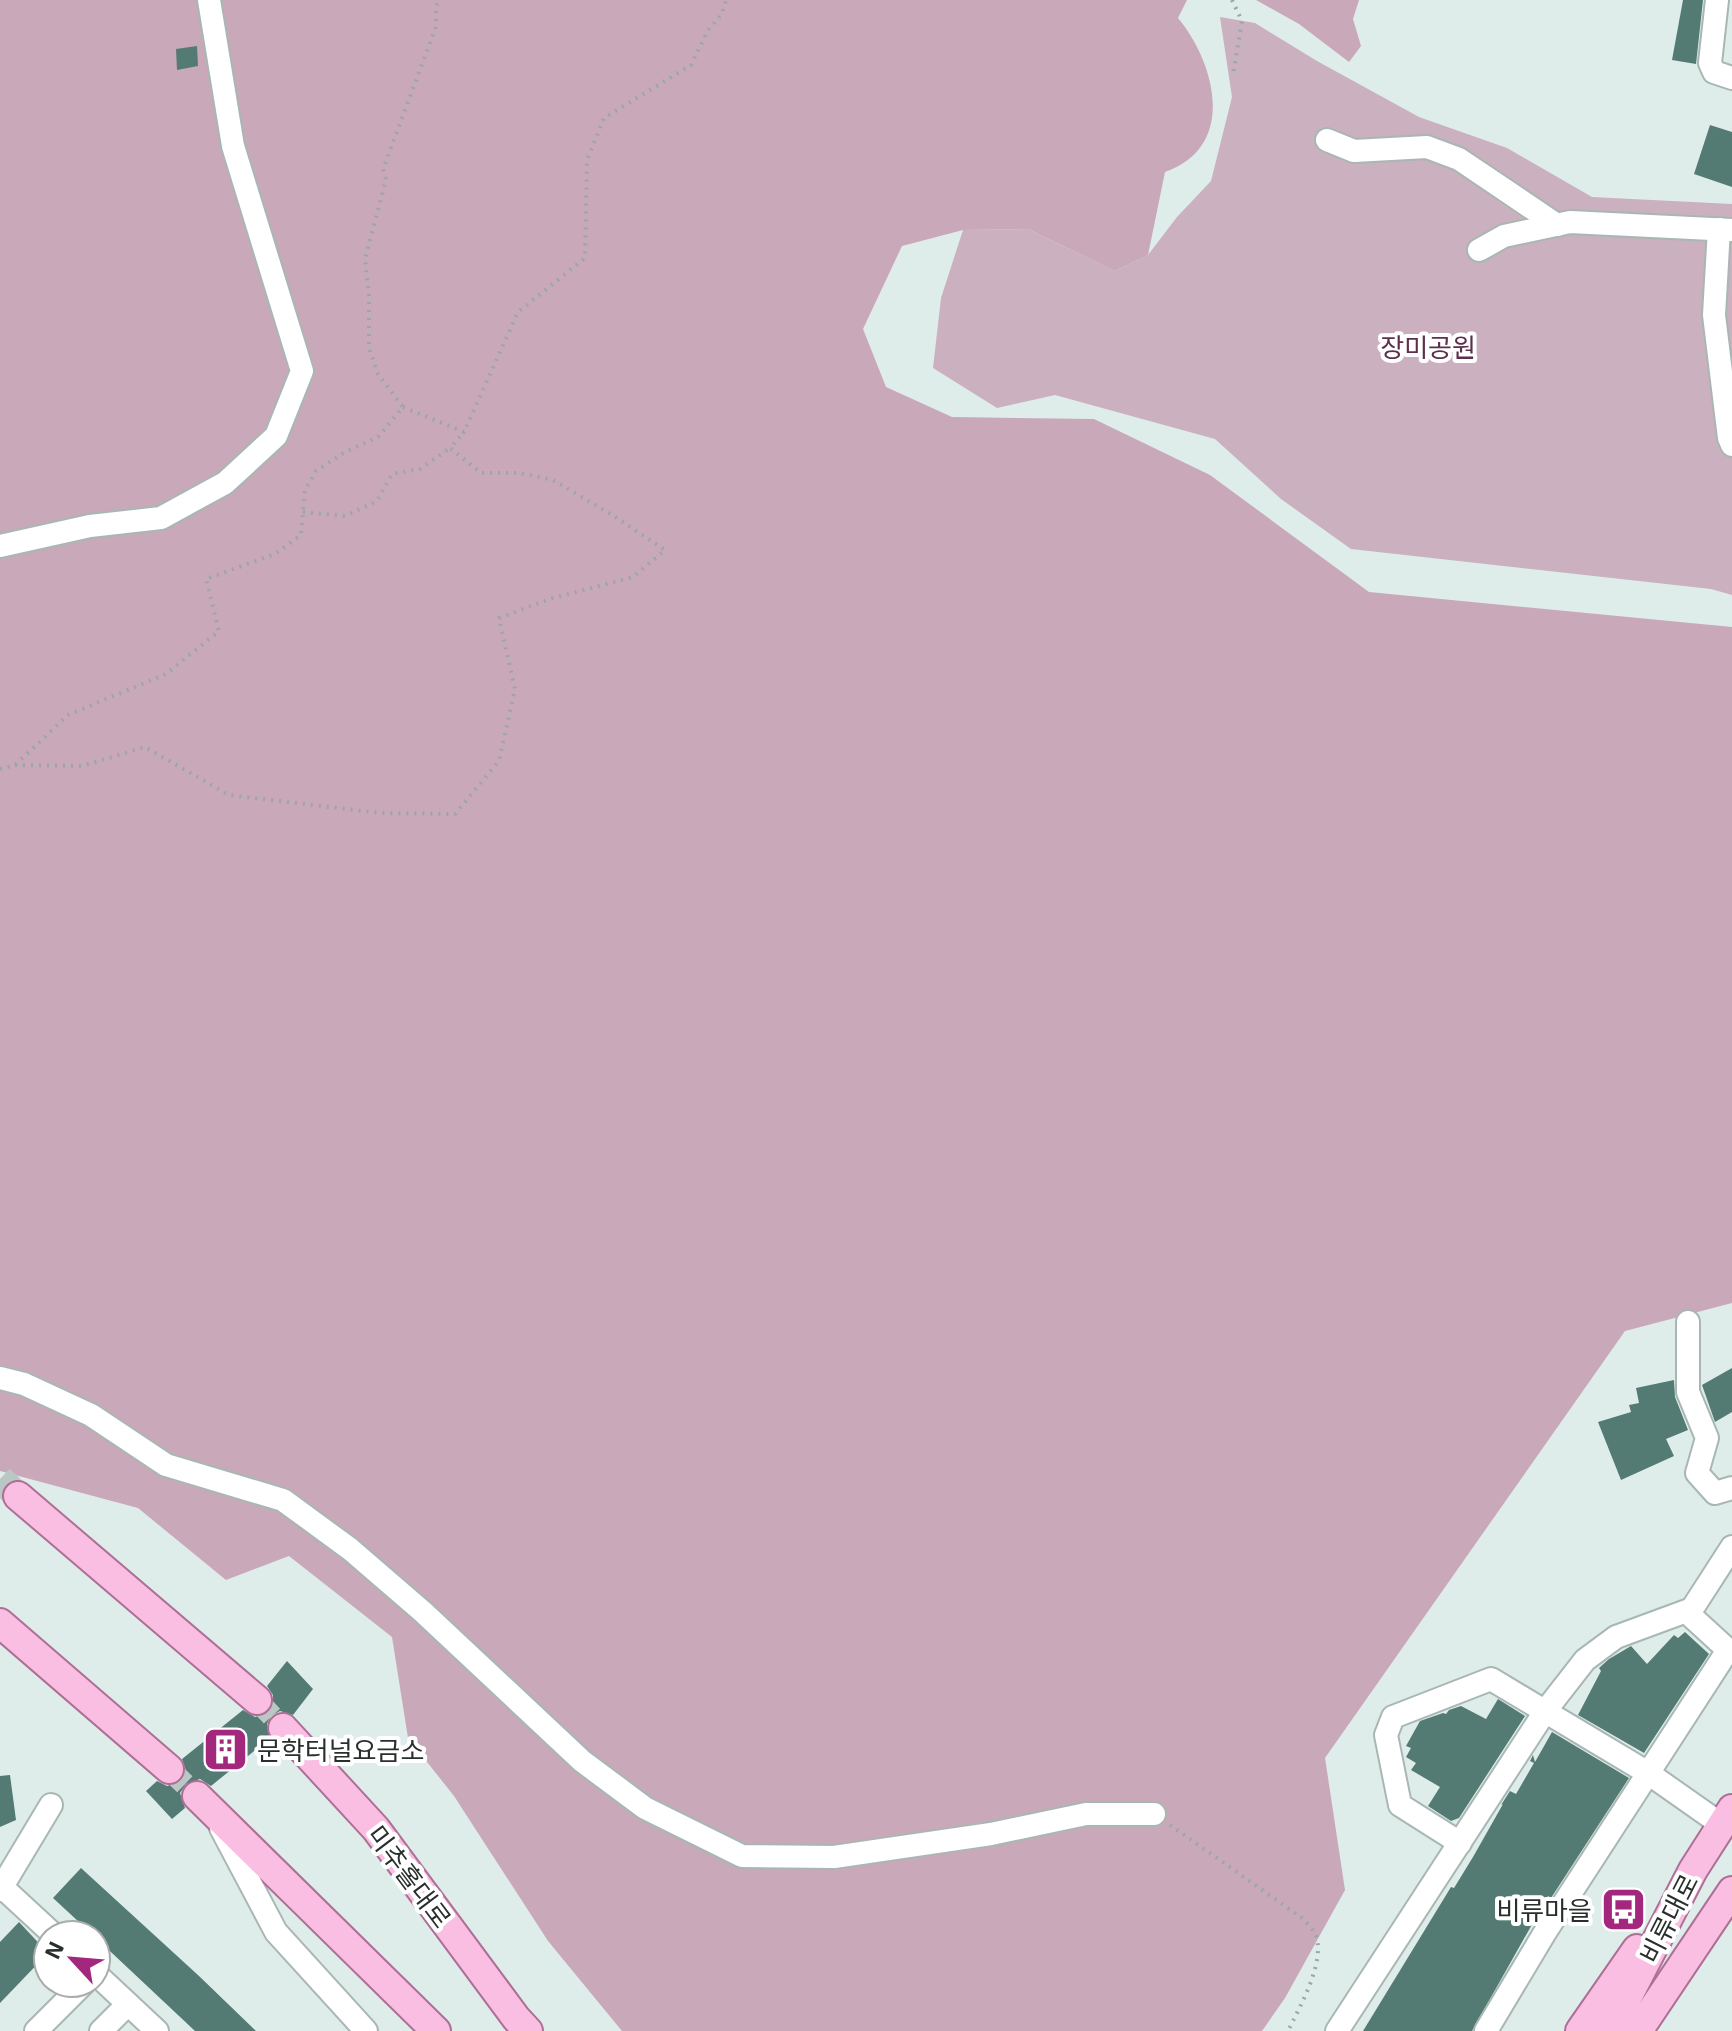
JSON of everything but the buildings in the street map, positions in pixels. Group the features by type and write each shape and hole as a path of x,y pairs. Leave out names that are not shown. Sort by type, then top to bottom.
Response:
{"main road":[{"path":"18,1496 257,1700"},
{"path":"0,1623 169,1769"},
{"name":"미추홀대로","path":"283,1728 376,1829 528,2031"},
{"path":"204,1802 436,2031"},
{"name":"비류대로","path":"1610,2031 1693,1870 1727,1817"},
{"path":"1580,2031 1693,1870"},
{"path":"1660,2031 1729,1896"},
{"name":"비류대로","path":"1638,2031 1729,1896"}],"street":[{"path":"0,546 90,526 161,518 225,483 276,436 302,371 233,146 209,0"},
{"path":"1717,0 1710,63 1714,72 1732,78"},
{"path":"1327,140 1354,151 1427,147 1459,159 1557,225"},
{"path":"1479,250 1504,236 1570,222 1726,230 1714,315 1732,445"},
{"path":"1688,1322 1688,1392 1707,1438 1697,1473 1715,1493 1732,1488"},
{"path":"0,1378 24,1384 91,1415 166,1465 283,1500 350,1549 423,1612 582,1761 645,1808 742,1856 834,1857 991,1834 1086,1814 1154,1814"},
{"path":"1486,2031 1544,1934 1728,1650 1692,1617 1692,1609 1732,1547"},
{"path":"1337,2031 1546,1710 1585,1660 1616,1637 1692,1609"},
{"path":"1460,1843 1400,1805 1386,1735 1393,1717 1491,1679 1727,1817"},
{"path":"204,1802 276,1932 366,2031"},
{"path":"36,1919 1,1888 51,1805"},
{"path":"112,1989 157,2031"},
{"path":"36,2031 68,1999"},
{"path":"101,2031 128,2004"}],"path":[{"path":"303,512 345,516 377,501 392,474 420,469 450,448 464,432 518,312 585,258 587,160 604,118 691,65 708,30 722,14 726,0"},
{"path":"1232,0 1242,21 1233,74"},
{"path":"403,407 464,432"},
{"path":"15,765 82,766 145,747 229,795 380,813 455,814 499,761 515,689 499,618 553,598 633,577 665,550 553,480 520,473 481,473 450,448"},
{"path":"1154,1814 1302,1918 1316,1934 1317,1958 1312,1982 1288,2031"}],"green space":[{"name":"장미공원","path":"1220,17 1255,23 1419,117 1507,148 1592,197 1732,204 1732,595 1711,589 1351,549 1281,499 1215,439 1055,395 997,408 933,368 941,298 963,230 1028,229 1115,271 1148,255 1177,217 1211,181 1232,97"}],"shaded area":[{"path":"0,0 1187,0 1178,18 1202,58 1210,80 1213,103 1211,124 1203,144 1188,160 1165,172 1148,255 1115,271 1028,229 963,230 902,246 863,329 886,387 952,417 1094,419 1210,475 1369,592 1732,627 1732,1303 1625,1331 1325,1758 1345,1890 1285,1998 1262,2031 622,2031 548,1941 454,1796 408,1738 392,1637 289,1556 226,1580 138,1508 0,1471"},
{"path":"1256,0 1359,0 1353,19 1361,46 1349,62 1299,24"}],"tunnel":[{"path":"0,1479 18,1496"},
{"path":"257,1700 283,1728"},
{"path":"169,1769 197,1796"}],"place":[{"name":"문학터널요금소","path":"226,1749"},
{"name":"비류마을","path":"1623,1909"}]}
